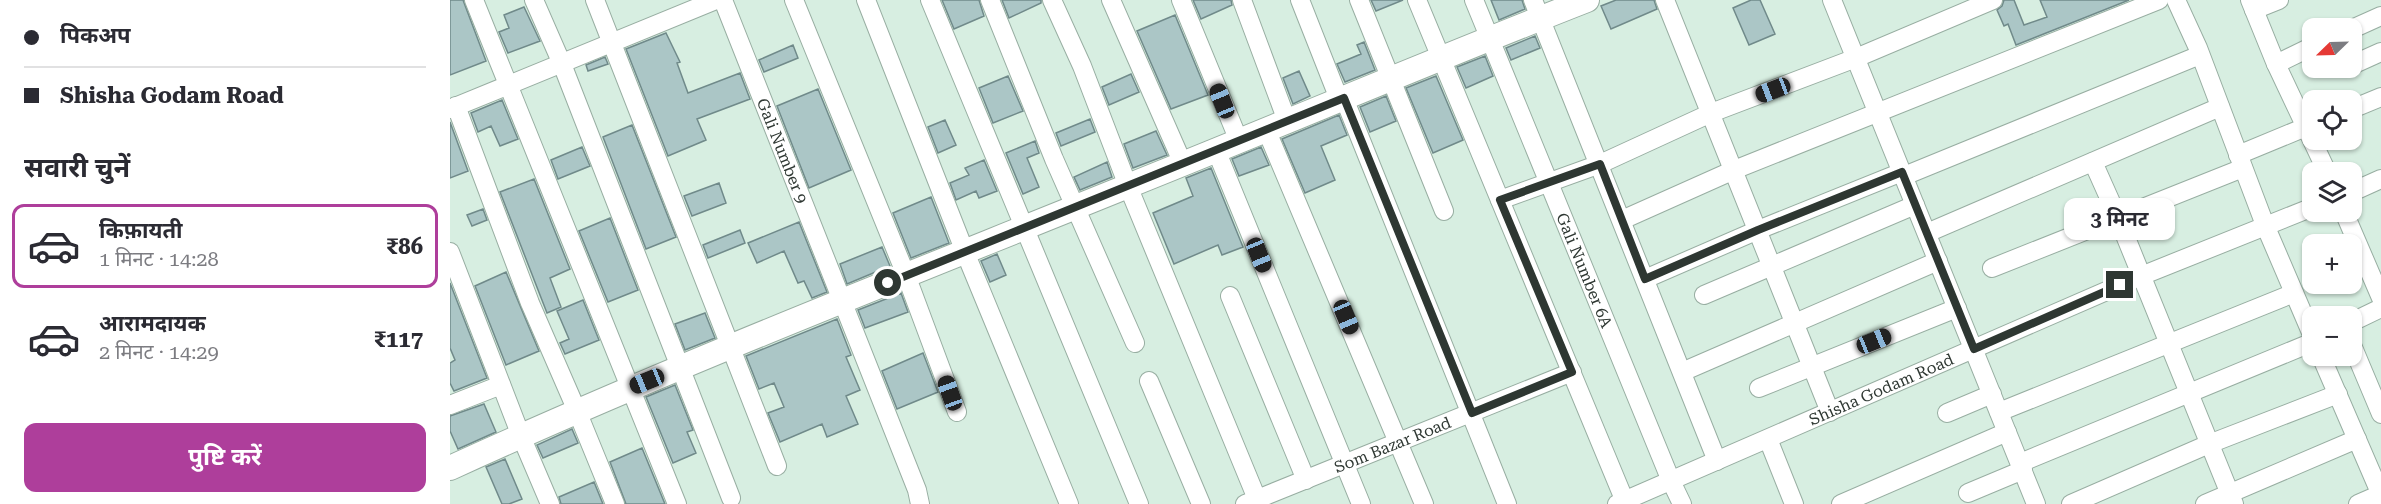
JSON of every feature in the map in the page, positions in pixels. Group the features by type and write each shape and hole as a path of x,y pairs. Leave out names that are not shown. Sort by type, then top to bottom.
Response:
{"street":[{"path":"474,0 677,504"},
{"path":"534,0 562,64 731,498"},
{"path":"595,0 777,466"},
{"path":"615,504 530,303 453,108 716,0"},
{"name":"Gali Number 9","path":"723,0 917,490 920,504"},
{"path":"794,0 906,275 957,412"},
{"path":"866,0 965,252 1069,504"},
{"path":"930,0 1139,504"},
{"path":"990,0 1054,159 1135,343"},
{"path":"1052,0 1082,66 1251,502"},
{"path":"1111,0 1183,164"},
{"path":"1181,0 1239,141"},
{"path":"1242,0 1277,125 1424,504"},
{"path":"1300,0 1472,413 1507,504"},
{"path":"1359,0 1444,211"},
{"path":"1417,0 1572,372 1623,503"},
{"name":"Gali Number 6A","path":"1473,0 1682,504"},
{"path":"450,468 630,387 1489,38 1536,9 1587,0"},
{"path":"1665,0 1830,411"},
{"path":"1832,0 2036,504"},
{"path":"1500,200 1600,164 1711,114 1856,58 1993,0"},
{"path":"1622,220 1734,170 2159,0"},
{"path":"2176,0 2200,55 2265,225 2302,311"},
{"path":"2279,0 2252,5 2276,64 2302,112"},
{"path":"1536,9 1718,461"},
{"path":"2362,25 2381,16"},
{"path":"2276,64 2302,51"},
{"path":"2362,61 2381,52"},
{"path":"1645,279 1758,230 2200,55"},
{"path":"2362,105 2381,98"},
{"path":"1927,233 2220,107"},
{"path":"1992,268 2118,218 2241,162 2302,129"},
{"path":"1216,150 1361,504"},
{"path":"2093,162 2232,498"},
{"path":"2362,188 2381,179"},
{"path":"1704,295 1915,205"},
{"name":"Shisha Godam Road","path":"1623,503 2141,276 2302,211"},
{"path":"2348,222 2381,298"},
{"path":"450,252 549,504"},
{"path":"1682,372 1938,261"},
{"path":"1999,412 2169,345 2294,292"},
{"path":"1230,296 1306,480"},
{"path":"1759,388 1957,308"},
{"path":"2362,317 2381,308"},
{"path":"1968,493 2021,466 2302,347"},
{"path":"2325,366 2381,495 2358,504"},
{"path":"2361,366 2381,414"},
{"name":"Som Bazar Road","path":"1251,502 1277,498 1306,480 1572,372"},
{"path":"1149,381 1201,504"},
{"path":"450,405 501,384"},
{"path":"1947,413 1992,394"},
{"path":"2071,504 2210,444 2337,394"},
{"path":"1841,504 2007,432"},
{"path":"1768,439 1794,504"},
{"path":"2205,504 2232,498 2357,439"}],"building":[{"path":"450,0 463,0 486,61 450,75"},
{"path":"942,0 979,0 984,16 954,29"},
{"path":"1002,0 1041,0 1041,3 1009,18"},
{"path":"1193,0 1231,0 1232,5 1201,19"},
{"path":"1371,0 1403,0 1376,11"},
{"path":"1491,0 1522,0 1525,9 1499,20"},
{"path":"1616,0 1654,0 1657,9 1611,29 1601,6"},
{"path":"1751,0 1760,0 1775,34 1749,45 1733,8"},
{"path":"2004,0 2014,0 2024,25 2047,17 2040,0 2129,0 2016,45 2008,24 2004,26 1997,10 2002,6"},
{"path":"524,7 540,41 508,53 499,32 509,28 504,15"},
{"path":"1175,15 1208,95 1171,109 1137,31"},
{"path":"666,33 680,62 677,63 688,93 740,73 750,99 697,119 706,140 668,156 626,49"},
{"path":"1535,36 1540,48 1511,60 1506,48"},
{"path":"1364,42 1375,70 1345,82 1337,64 1361,54 1357,45"},
{"path":"793,45 798,58 764,72 759,60"},
{"path":"1485,56 1493,76 1466,88 1457,67"},
{"path":"605,57 608,64 588,71 586,65"},
{"path":"1299,71 1310,96 1293,104 1283,78"},
{"path":"1131,74 1139,92 1109,105 1102,87"},
{"path":"1008,76 1023,111 993,123 979,88"},
{"path":"1436,76 1463,140 1433,153 1406,88"},
{"path":"818,89 851,170 809,188 777,106"},
{"path":"1386,96 1396,121 1370,132 1360,107"},
{"path":"502,100 518,139 500,146 491,126 478,132 471,113"},
{"path":"1339,115 1347,135 1321,146 1335,180 1305,193 1282,139"},
{"path":"1090,119 1095,132 1061,146 1056,133"},
{"path":"945,120 956,145 938,153 928,127"},
{"path":"450,122 468,171 450,178"},
{"path":"632,125 676,237 646,249 603,137"},
{"path":"1156,131 1167,155 1133,168 1124,144"},
{"path":"1035,141 1039,153 1027,158 1039,187 1023,194 1006,153"},
{"path":"582,147 590,166 558,179 551,160"},
{"path":"1261,147 1269,165 1239,176 1232,159"},
{"path":"984,160 997,191 979,198 976,191 956,200 950,183 969,175 965,168"},
{"path":"1107,162 1112,177 1080,190 1074,177"},
{"path":"1211,168 1243,247 1222,255 1218,245 1174,264 1153,213 1193,196 1186,178"},
{"path":"534,179 570,269 550,278 561,307 547,313 500,192"},
{"path":"719,183 726,203 692,216 684,196"},
{"path":"931,197 949,243 911,258 893,213"},
{"path":"483,209 487,220 472,226 467,215"},
{"path":"610,218 638,290 608,302 579,231"},
{"path":"799,222 827,292 812,298 804,281 798,283 784,251 757,263 748,243"},
{"path":"740,230 745,243 708,258 703,245"},
{"path":"882,247 890,266 847,284 840,264"},
{"path":"997,254 1006,275 990,282 981,261"},
{"path":"506,272 539,351 506,365 475,286"},
{"path":"450,283 487,378 454,391 450,383 450,363 455,360 450,348"},
{"path":"901,293 908,312 865,328 858,310"},
{"path":"583,300 599,340 565,354 560,343 569,339 557,311"},
{"path":"705,313 715,338 685,350 675,324"},
{"path":"837,319 851,355 846,357 860,390 846,396 858,424 827,437 822,424 780,442 768,413 784,407 774,383 759,389 746,356"},
{"path":"923,353 938,392 897,409 882,371"},
{"path":"675,385 693,430 687,432 696,453 673,463 646,397"},
{"path":"484,404 496,432 458,449 450,431 450,416"},
{"path":"572,429 578,443 543,458 537,445"},
{"path":"642,448 665,504 626,504 610,462"},
{"path":"505,459 522,499 509,504 502,504 486,467"},
{"path":"594,482 603,504 561,504 559,497"}],"route":[{"path":"888,283 1344,98 1472,413 1572,372 1500,200 1600,164 1645,279 1758,230 1902,172 1974,349 2120,285"}]}
